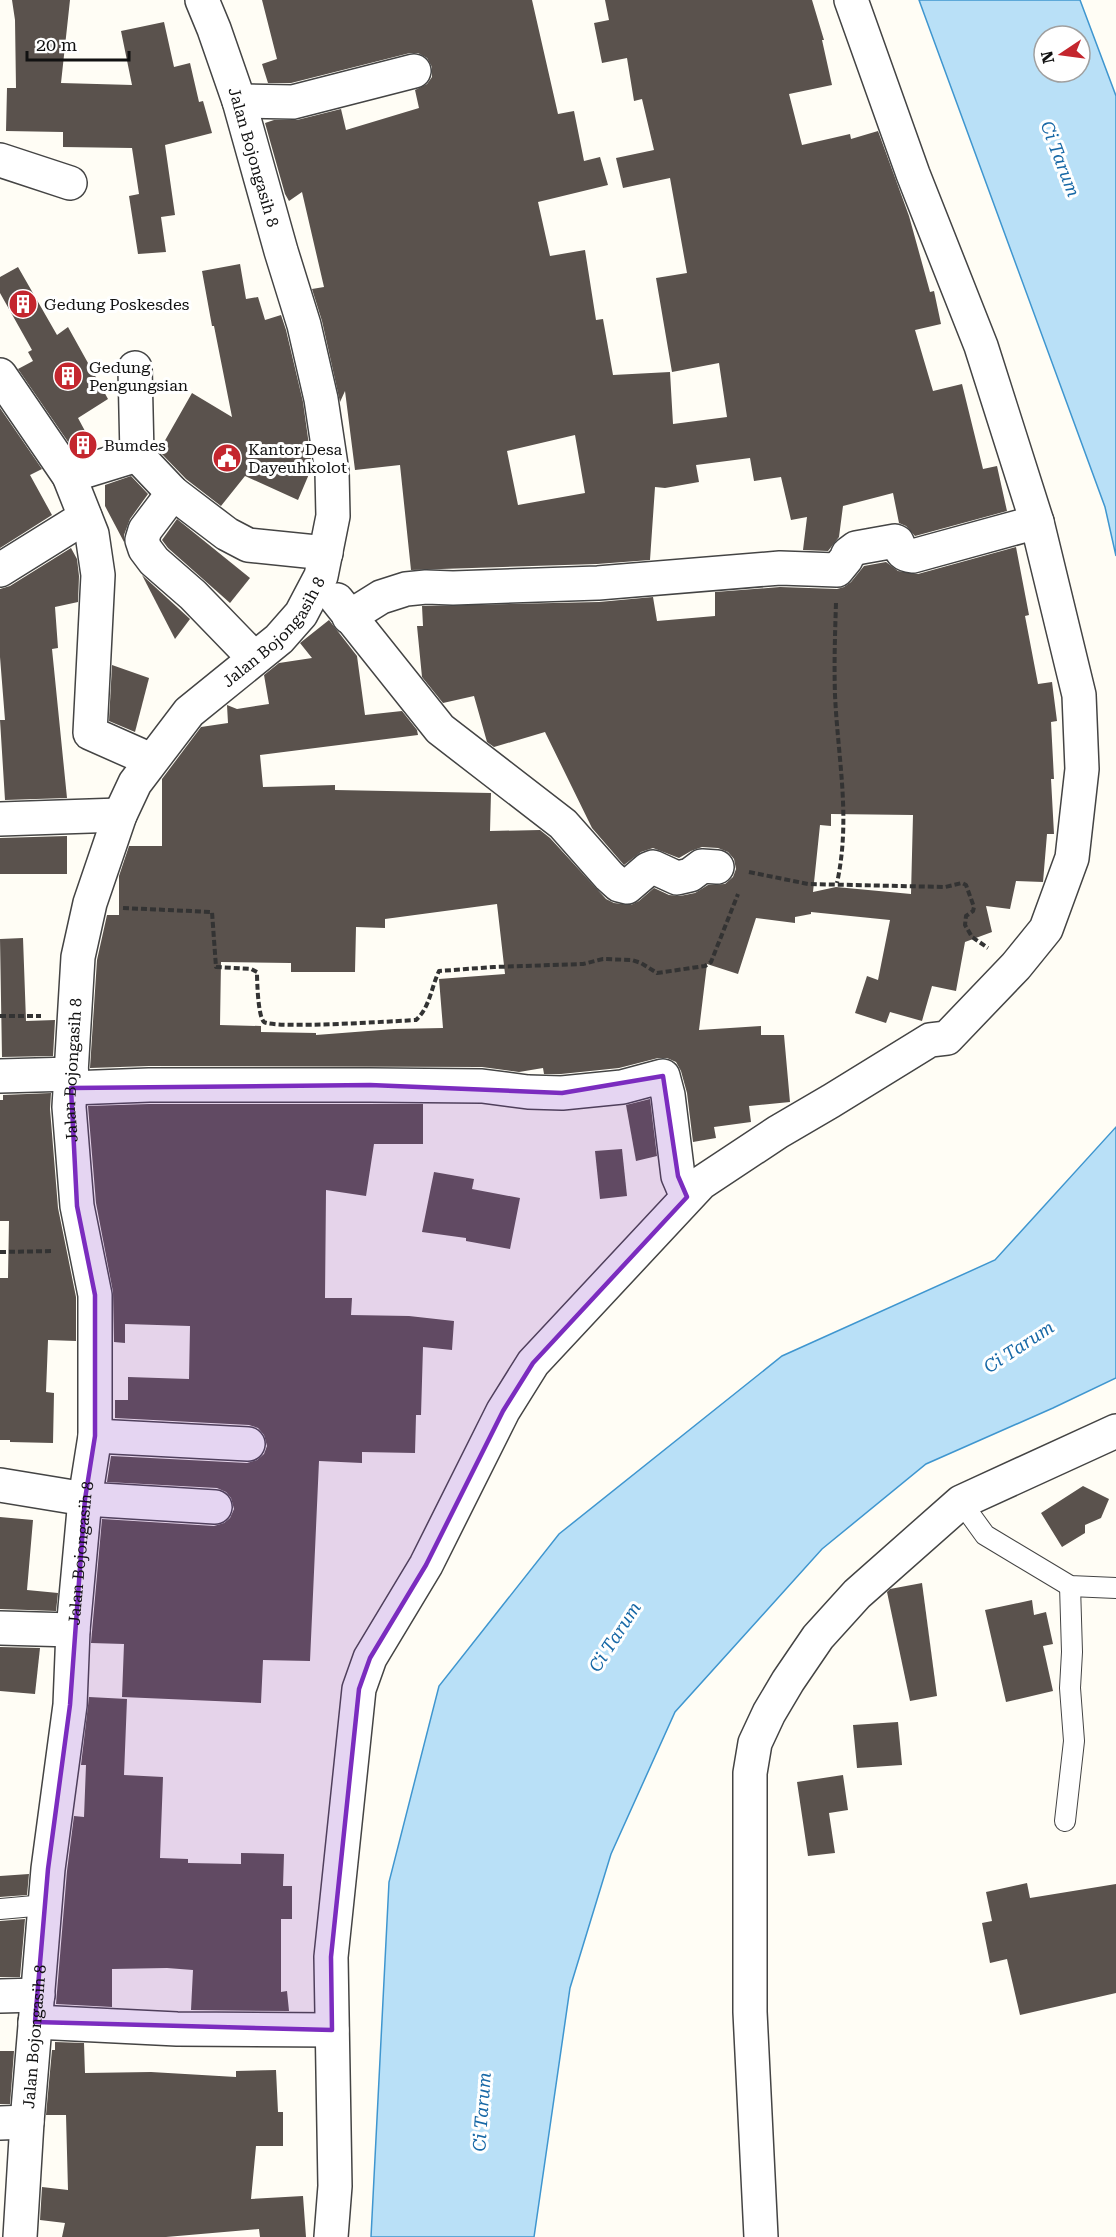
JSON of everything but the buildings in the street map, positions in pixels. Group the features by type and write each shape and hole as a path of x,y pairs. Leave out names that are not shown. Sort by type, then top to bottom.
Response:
{"street":[{"name":"Jalan Bojongasih 8","path":"20,2237 14,2123 36,2009 48,1869 70,1705 73,1630 85,1499 95,1436 95,1294 77,1206 69,1107 78,957 90,903 120,815 135,783 189,712 279,639 301,614 323,565 333,516 332,471 321,399 304,325 239,101 202,0"},
{"path":"331,2237 335,2186 331,1957 359,1689 370,1658 426,1564 503,1411 533,1363 701,1183 777,1132 930,1040 947,1038 1016,966 1046,929 1072,858 1082,769 1079,695 1038,522 981,346 913,174 851,0"},
{"path":"239,101 293,102 414,70"},
{"path":"0,160 70,183"},
{"path":"135,368 136,455 172,493 227,534 248,545 323,565 349,617 440,729 564,824 619,885 627,887 653,867 677,878 690,875 702,866 733,877"},
{"path":"0,375 69,476 92,534 98,575 90,733 151,760"},
{"path":"69,476 136,455"},
{"path":"172,493 145,530 142,540 146,549 154,561 193,595 254,658"},
{"path":"0,570 86,517"},
{"path":"349,617 381,597 406,589 426,587 598,584 780,568 837,570 848,554 856,548 895,540 905,555 913,556 1038,522"},
{"path":"0,819 120,815"},
{"path":"0,1076 149,1085 482,1086 528,1092 562,1093 622,1087 663,1076 668,1095 678,1176 687,1197"},
{"path":"761,2237 750,2012 750,1773 755,1743 774,1705 818,1637 857,1594 961,1502 1116,1431"},
{"path":"95,1436 248,1444"},
{"path":"0,1485 85,1499 215,1507"},
{"path":"0,1628 73,1630"},
{"path":"0,1995 36,2009 177,2029 332,2030"}],"lane":[{"path":"961,1502 985,1535 1070,1586 1116,1588"},
{"path":"1065,1821 1074,1741 1070,1688 1072,1652 1070,1586"},
{"path":"0,1909 45,1905"}],"path":[{"path":"837,570 835,694 844,784 844,822 837,883"},
{"path":"90,903 132,909 212,912 216,967 251,969 257,972 262,1019 265,1023 277,1025 416,1020 426,1011 429,993 439,972 495,967 583,964 603,958 632,960 657,973 705,966 711,962 733,877 752,872 800,883 945,887 962,883 966,885 974,907 964,920 972,937 1016,966"},
{"path":"0,1016 74,1016"},
{"path":"0,1252 87,1251"}],"highlighted area":[{"path":"663,1076 678,1176 687,1197 533,1363 503,1411 426,1565 370,1658 359,1689 331,1957 332,2030 35,2022 48,1869 70,1705 85,1499 95,1436 95,1295 77,1206 71,1088 370,1085 562,1093"}],"water":[{"name":"Ci Tarum","path":"919,0 1080,0 1089,24 1032,24 1032,84 1092,84 1092,32 1116,96 1116,556 1105,507"},
{"name":"Ci Tarum","path":"1116,1127 1116,1378 926,1464 822,1549 675,1712 611,1854 570,1988 534,2237 371,2237 389,1882 439,1686 559,1534 782,1356 995,1260"}],"place":[{"name":"Gedung Poskesdes","path":"23,304"},
{"name":"Gedung Pengungsian","path":"68,376"},
{"name":"Bumdes","path":"83,445"},
{"name":"Kantor Desa Dayeuhkolot","path":"227,458"}]}
